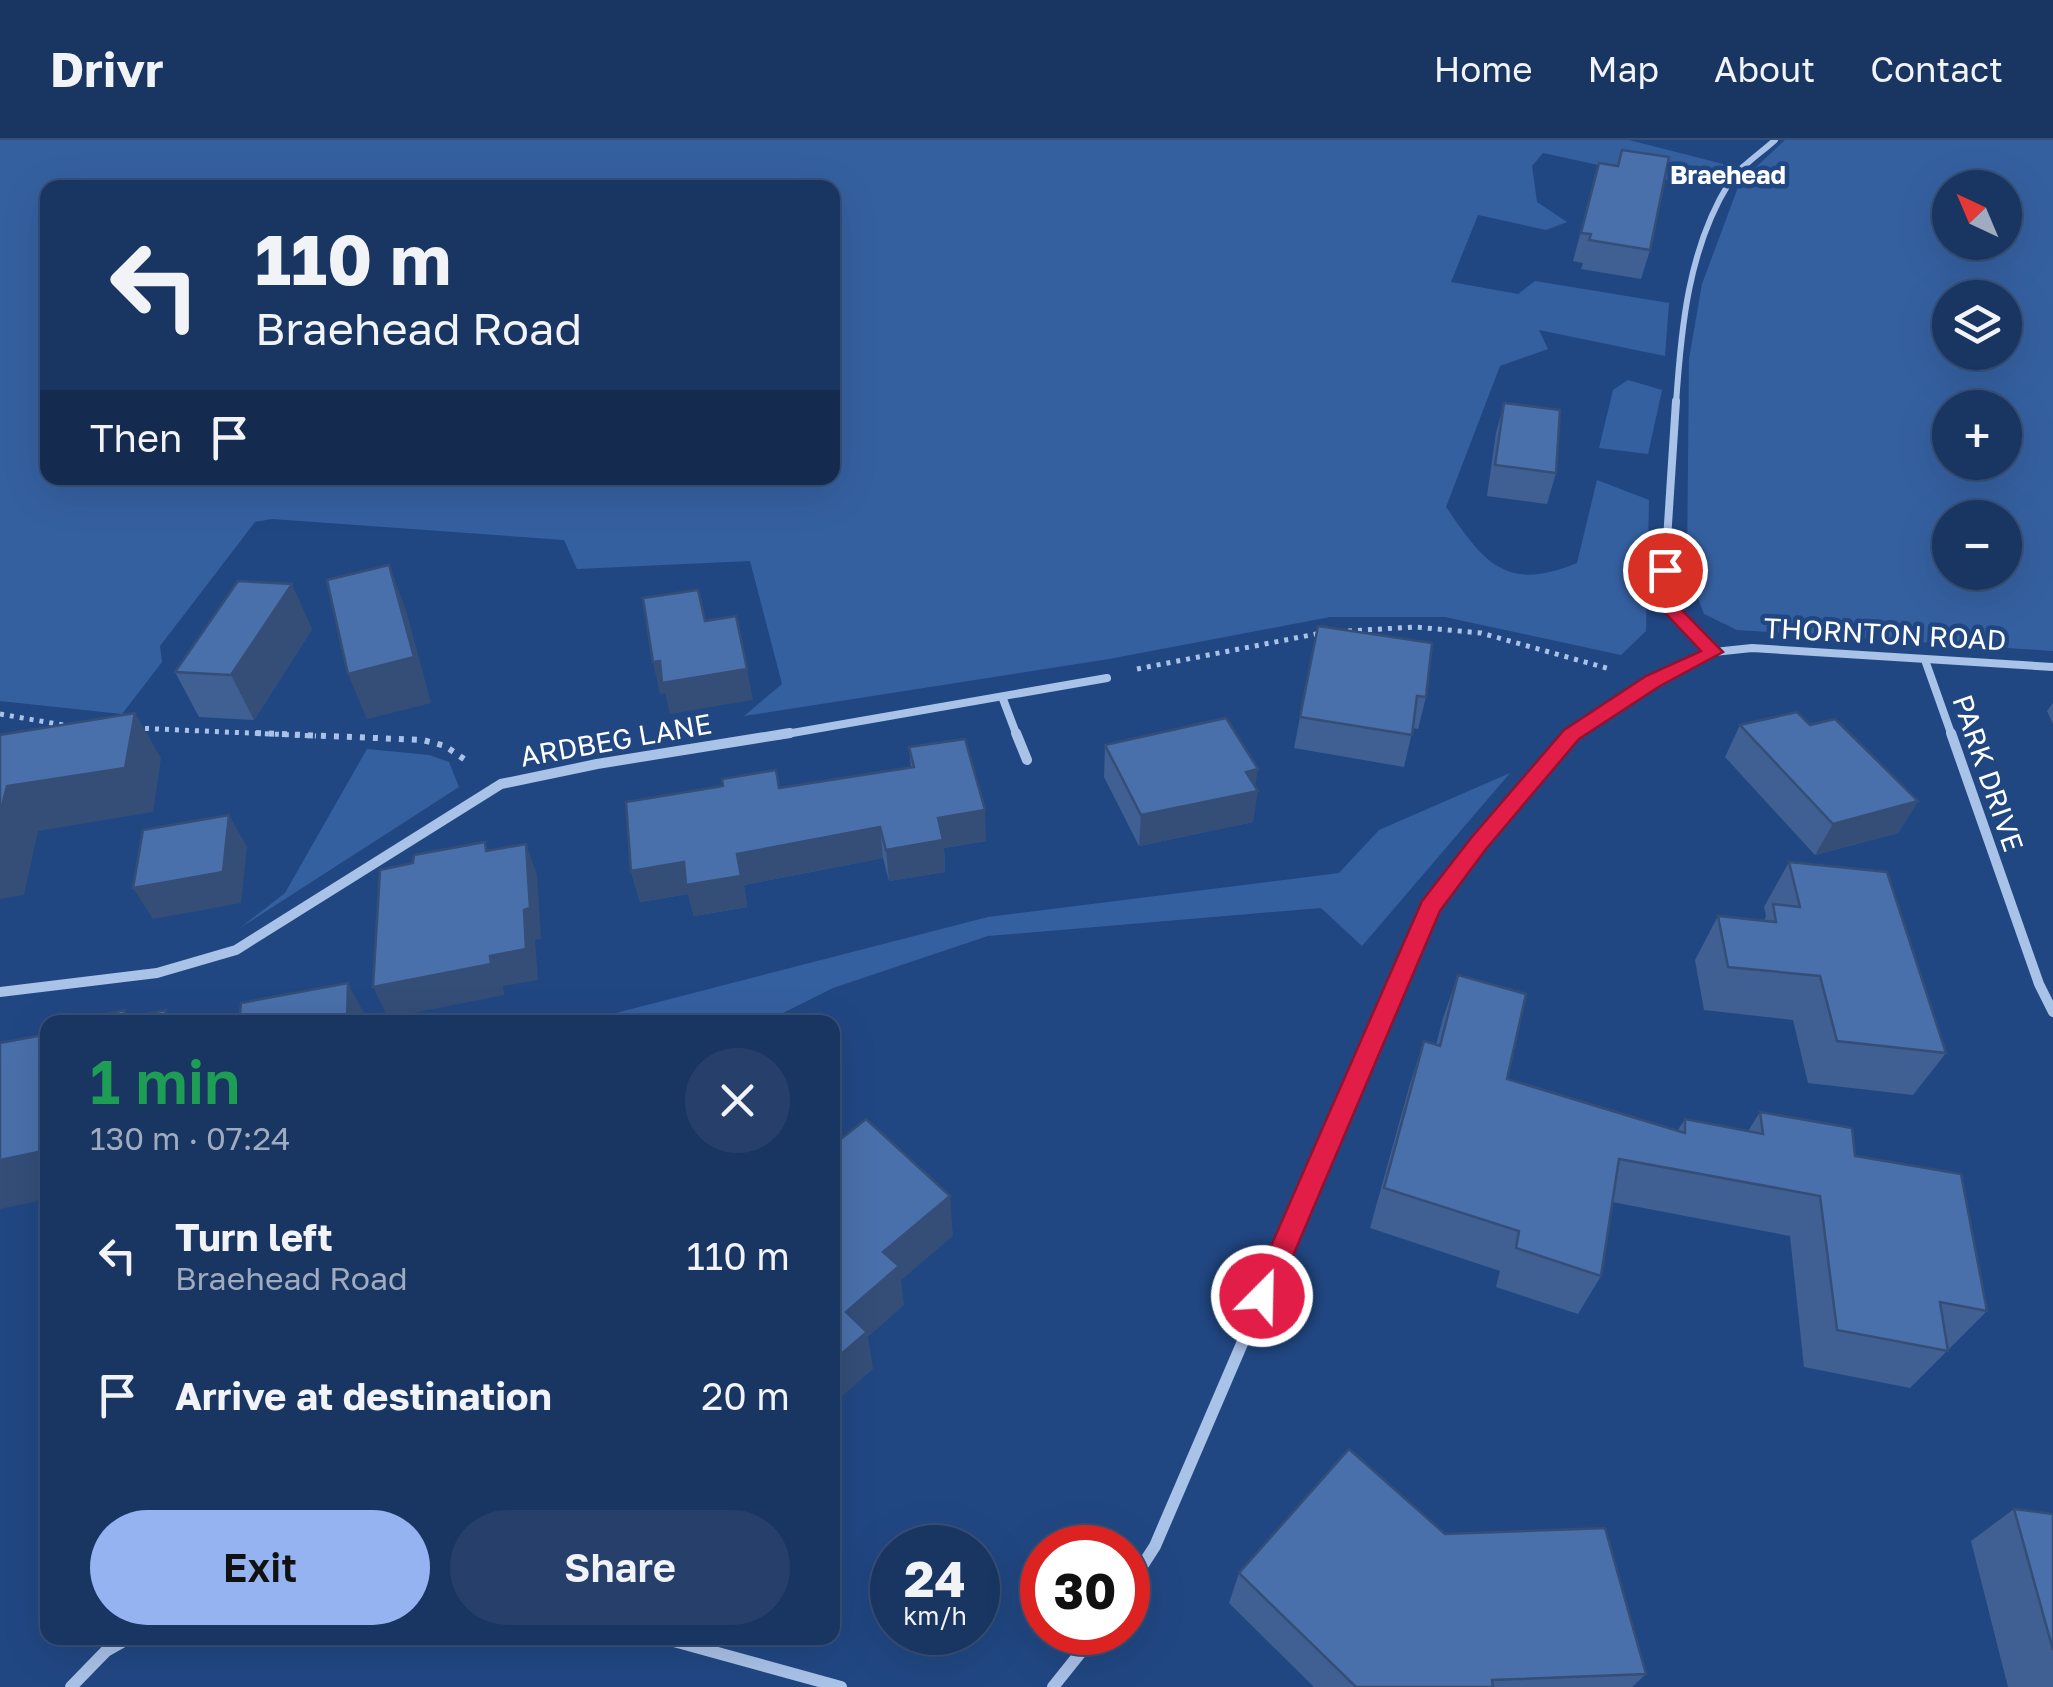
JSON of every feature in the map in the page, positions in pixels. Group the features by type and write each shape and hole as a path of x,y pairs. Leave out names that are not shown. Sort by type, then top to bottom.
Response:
{"street":[{"path":"1150,1555 1430,907 1478,843 1572,734 1653,681 1714,652 1663,601 1682,318 1700,252 1730,181 1774,140"},
{"name":"THORNTON ROAD","path":"1714,652 1752,648 2053,667"},
{"name":"PARK DRIVE","path":"1925,660 2019,928 2053,1012"},
{"name":"ARDBEG LANE","path":"0,992 157,973 236,950 501,784 597,764 1003,699 1107,678"},
{"path":"1003,699 1027,760"},
{"path":"71,1687 118,1645"},
{"path":"688,1645 841,1687"},
{"path":"1053,1687 1079,1655"}],"path":[{"path":"1107,678 1164,661 1319,633 1416,626 1481,632 1653,681"},
{"path":"0,714 75,726"},
{"path":"133,728 424,740 446,746 501,784"}],"shaded area":[{"path":"0,140 1629,140 1727,165 1709,189 1543,153 1532,166 1537,202 1567,222 1546,230 1478,215 1451,282 1518,294 1535,281 1669,303 1665,356 1539,330 1548,349 1500,366 1446,507 1485,557 1514,573 1531,575 1577,563 1597,480 1649,500 1646,631 1621,655 1445,617 1330,617 1109,659 744,716 782,684 750,561 577,569 564,540 272,519 255,522 160,646 162,662 122,714 0,701"},
{"path":"1785,140 2053,140 2053,651 1737,630 1704,614 1687,569 1689,359 1702,284 1740,182"},
{"path":"1628,380 1662,390 1648,454 1599,448 1613,390"},
{"path":"367,749 429,755 449,762 459,787 240,928 285,893"},
{"path":"1510,773 1362,946 1321,908 988,936 833,988 779,1015 608,1015 988,917 1339,873 1379,830"}],"building":[{"path":"1622,150 1669,157 1650,250 1589,240 1591,234 1581,233 1599,163 1618,166"},
{"path":"1504,403 1560,410 1556,473 1495,465"},
{"path":"389,565 414,657 348,674 327,580"},
{"path":"238,581 292,584 231,675 175,672"},
{"path":"698,590 705,621 736,616 747,669 662,683 660,661 653,662 643,598"},
{"path":"1318,626 1432,643 1426,697 1417,696 1412,735 1300,717"},
{"path":"1797,712 1810,725 1835,719 1918,801 1833,824 1740,725"},
{"path":"135,713 125,768 7,786 0,814 0,735"},
{"path":"1226,718 1258,769 1246,772 1258,791 1141,815 1105,745"},
{"path":"965,739 985,810 938,818 943,840 886,850 880,827 737,854 741,876 686,885 684,862 631,871 626,802 723,786 722,779 776,770 779,788 914,767 909,747"},
{"path":"229,815 223,872 133,888 143,830"},
{"path":"485,842 486,851 526,844 530,908 524,910 526,949 490,956 491,964 373,987 380,870 413,863 414,855"},
{"path":"1789,862 1887,872 1946,1053 1837,1041 1820,976 1728,967 1718,916 1776,922 1773,904 1800,907"},
{"path":"1458,975 1526,994 1507,1079 1685,1133 1685,1119 1763,1134 1760,1112 1852,1128 1855,1156 1961,1174 1987,1311 1940,1302 1948,1351 1837,1330 1820,1196 1619,1159 1601,1276 1516,1248 1519,1231 1384,1188 1424,1041 1440,1046"},
{"path":"348,983 347,1015 240,1015 241,1003"},
{"path":"166,1010 165,1015 140,1015"},
{"path":"40,1036 40,1152 0,1160 0,1043"},
{"path":"866,1119 950,1196 883,1252 899,1266 846,1312 867,1332 840,1355 840,1140"},
{"path":"1349,1449 1445,1534 1605,1528 1646,1674 1492,1680 1493,1687 1356,1687 1239,1573"},
{"path":"2014,1509 2053,1514 2053,1650"}],"district":[{"name":"Braehead","path":"1728,175"}],"route":[{"path":"1262,1296 1430,907 1478,843 1572,734 1653,681 1714,652 1663,601 1665,570"}]}
